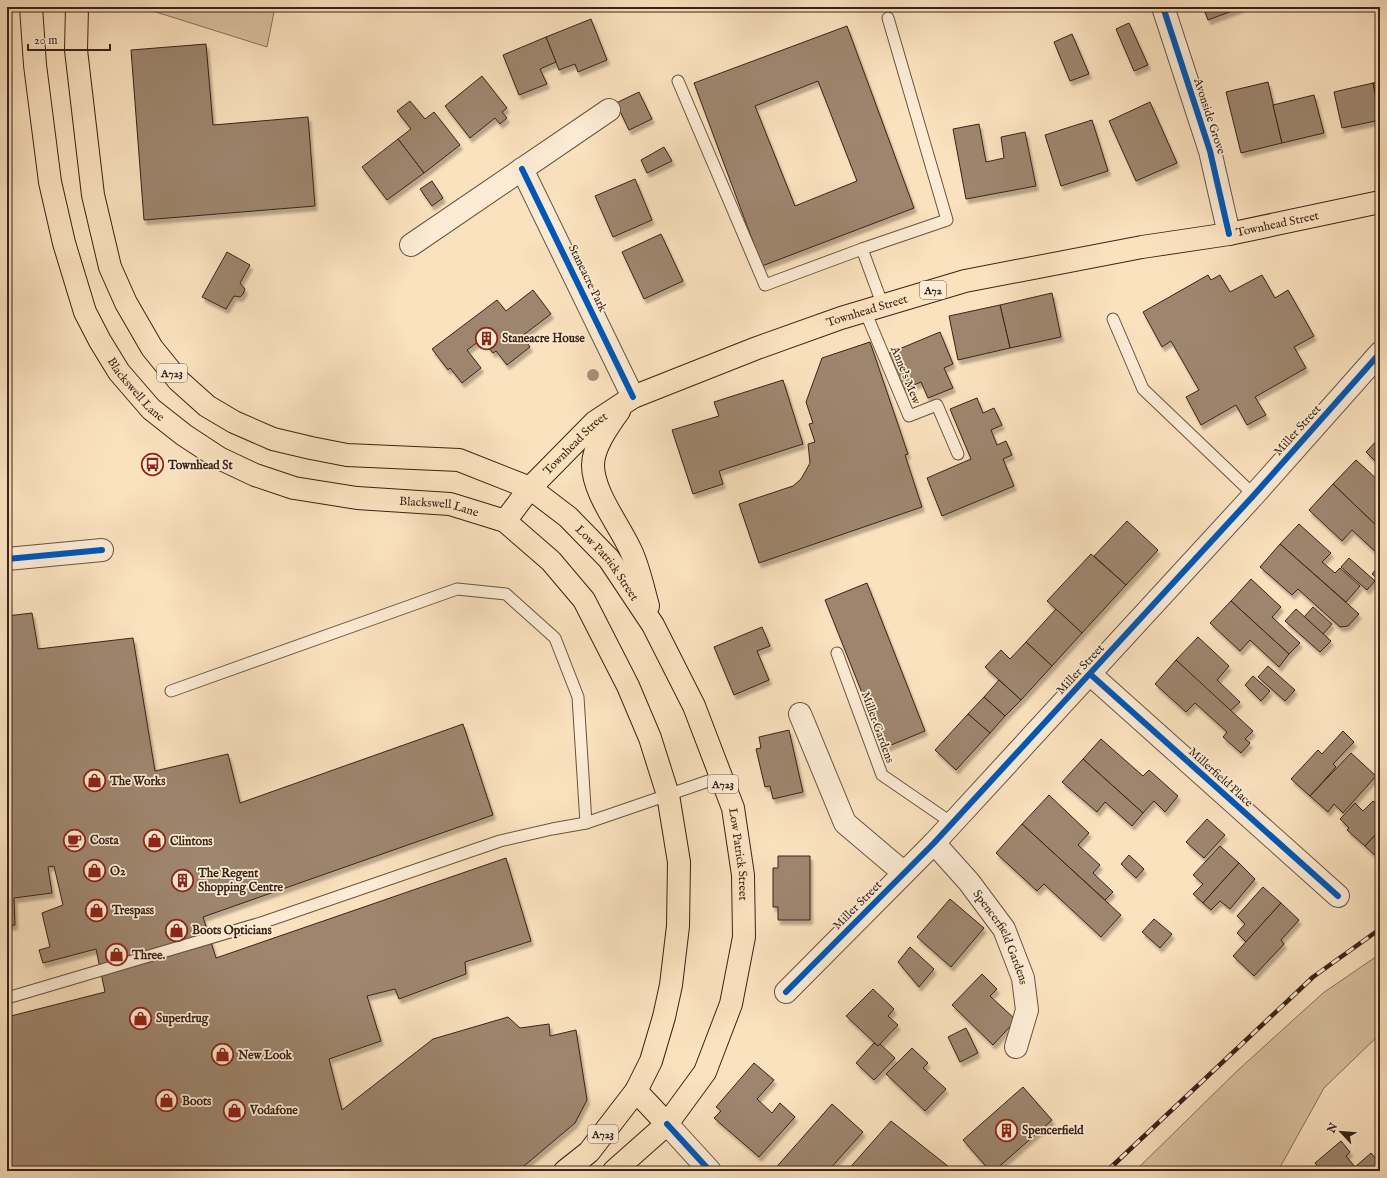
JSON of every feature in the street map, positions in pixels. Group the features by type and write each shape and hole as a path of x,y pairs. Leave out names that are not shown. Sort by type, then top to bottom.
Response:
{"main road":[{"name":"Blackswell Lane","path":"31,7 35,65 50,182 64,243 86,312 100,342 119,372 151,409 184,435 219,458 255,475 294,488 357,498 450,504 505,521"},
{"name":"A723","path":"78,7 76,50 93,195 110,267 126,303 149,341 178,380 207,406 234,422 273,439 311,448 347,454 459,460 530,488"},
{"name":"Townhead Street","path":"505,521 530,488 596,422 629,400 757,348 874,308 964,281 1142,247 1229,234 1380,202"},
{"path":"629,400 613,420 597,448 593,464 594,476 608,509 632,551 654,628"},
{"name":"Low Patrick Street","path":"530,488 568,517 608,559 654,628 694,706 732,808 743,875 744,937 732,1004 705,1072 668,1124"},
{"name":"A723","path":"505,521 551,561 584,600 628,686 650,738 668,795 679,862 678,926 671,985 664,1017 651,1061 636,1092 589,1152 565,1171"},
{"path":"636,1092 668,1124"},
{"name":"A723","path":"614,1171 668,1124"}],"street":[{"name":"Avonside Grove","path":"1163,7 1210,151 1229,234"},
{"path":"411,245 609,110"},
{"name":"Staneacre Park","path":"522,169 629,400"},
{"name":"Miller Street","path":"786,992 934,843 1254,495 1380,353"},
{"path":"7,559 102,550"},
{"name":"Millerfield Place","path":"1090,674 1338,896"},
{"path":"800,714 845,823 904,873"},
{"name":"Spencerfield Gardens","path":"934,843 969,882 1004,929 1023,978 1027,1010 1016,1047"},
{"path":"668,1124 710,1171"}],"lane":[{"path":"678,81 765,285 946,220 888,18"},
{"path":"862,249 874,308"},
{"name":"Anne's Mew","path":"874,308 909,416 937,404 958,454"},
{"path":"1113,319 1143,389 1254,495"},
{"path":"171,691 457,589 506,594 555,638 578,697 586,823"},
{"name":"Miller Gardens","path":"837,653 882,775 952,823"},
{"path":"7,998 264,922 500,841 552,828 586,823 720,777"}],"shaded area":[{"path":"140,7 275,7 267,47"},
{"path":"1380,954 1380,1034 1324,1088 1278,1171 1135,1171 1237,1071 1323,993"}],"building":[{"path":"1203,7 1243,7 1208,20"},
{"path":"591,19 607,60 578,72 575,64 559,70 546,37"},
{"path":"1129,23 1148,65 1134,71 1116,29"},
{"path":"847,26 914,208 762,266 694,83","holes":["818,81 857,181 795,206 755,106"]},
{"path":"1072,34 1089,74 1070,81 1054,42"},
{"path":"546,37 556,62 540,69 547,84 519,95 503,55"},
{"path":"206,44 213,125 308,117 315,206 144,220 131,50"},
{"path":"482,76 507,108 502,112 507,118 500,124 495,118 470,138 445,106"},
{"path":"1380,81 1380,114 1373,83"},
{"path":"1268,82 1282,143 1241,153 1226,92"},
{"path":"1373,83 1380,120 1342,128 1334,92"},
{"path":"639,92 652,119 629,130 616,103"},
{"path":"1314,95 1324,133 1282,143 1273,105"},
{"path":"410,101 425,119 434,112 460,145 424,173 398,139 411,129 397,111"},
{"path":"1150,102 1177,163 1136,181 1109,121"},
{"path":"1092,120 1108,171 1061,186 1045,135"},
{"path":"979,124 986,162 1004,158 1001,137 1025,132 1036,186 966,199 953,129"},
{"path":"398,139 424,173 387,200 362,167"},
{"path":"664,147 672,161 647,173 641,160"},
{"path":"635,179 652,220 613,237 595,196"},
{"path":"432,181 443,198 432,206 420,189"},
{"path":"661,234 683,281 644,299 622,252"},
{"path":"227,252 250,265 240,283 245,289 243,294 240,297 234,296 226,309 202,297"},
{"path":"1208,275 1211,280 1220,275 1230,292 1262,275 1275,298 1288,290 1314,336 1294,347 1306,368 1255,397 1266,415 1247,425 1236,405 1201,425 1186,397 1199,390 1171,341 1162,347 1143,312"},
{"name":"Staneacre House","path":"533,290 551,314 522,336 530,347 507,365 496,351 493,353 482,339 467,350 481,368 462,383 450,368 448,370 432,349 497,300 506,311"},
{"path":"1052,293 1061,337 1010,348 1000,305"},
{"path":"1000,305 1010,348 958,360 949,316"},
{"path":"940,332 953,364 944,368 953,388 928,398 921,382 895,393 880,357"},
{"path":"870,342 908,454 905,455 922,507 759,563 739,504 793,486 801,479 810,463 808,444 815,442 809,424 813,423 806,402 822,358"},
{"path":"783,380 803,444 719,471 723,484 693,494 672,430 719,416 714,402"},
{"path":"977,398 983,413 994,408 1002,425 991,430 997,445 1006,441 1012,455 1003,459 1014,486 942,516 927,478 971,459 950,409"},
{"path":"1380,437 1380,466 1366,452"},
{"path":"1356,460 1380,482 1380,529 1333,484"},
{"path":"1333,484 1380,529 1380,552 1378,554 1352,530 1342,541 1309,510"},
{"path":"1127,521 1158,550 1126,585 1094,556"},
{"path":"1299,524 1331,553 1322,562 1335,573 1340,568 1360,586 1346,602 1280,544"},
{"path":"1280,544 1359,614 1348,626 1340,627 1298,589 1292,595 1260,567"},
{"path":"1091,554 1126,585 1082,633 1047,601"},
{"path":"1349,558 1375,581 1367,590 1341,567"},
{"path":"1379,566 1380,567 1380,581 1372,574"},
{"path":"1251,579 1281,607 1272,617 1300,643 1289,654 1231,601"},
{"path":"867,583 925,731 884,748 825,600"},
{"path":"1231,601 1289,654 1279,667 1250,640 1240,651 1210,623"},
{"path":"1313,607 1332,624 1323,634 1304,617"},
{"path":"1056,609 1082,633 1052,666 1026,642"},
{"path":"1296,609 1331,641 1320,652 1285,621"},
{"name":"The Regent Shopping Centre","path":"32,613 38,649 133,638 155,771 228,754 240,803 463,724 493,815 203,917 216,958 506,858 531,941 465,962 466,974 399,999 395,989 367,996 381,1041 329,1059 342,1110 433,1039 508,1017 520,1028 549,1024 550,1036 576,1030 587,1100 575,1123 518,1171 7,1171 7,1017 105,992 96,949 43,963 39,950 50,947 42,913 63,905 54,866 48,867 52,893 14,898 15,925 7,926 7,616"},
{"path":"762,627 770,646 757,651 769,680 734,695 714,647"},
{"path":"1198,637 1229,666 1217,680 1240,702 1230,711 1176,660"},
{"path":"1026,642 1052,666 1021,700 985,667 1001,650 1010,659"},
{"path":"1176,660 1253,731 1245,739 1250,743 1241,753 1223,737 1227,732 1195,703 1186,712 1155,684"},
{"path":"1268,666 1295,690 1285,701 1258,677"},
{"path":"1253,676 1270,691 1261,701 1245,685"},
{"path":"999,680 1021,700 1005,716 984,697"},
{"path":"984,697 1005,716 990,733 968,714"},
{"path":"968,714 990,733 956,770 935,750"},
{"path":"789,730 803,792 773,799 770,786 765,787 756,749 761,748 759,737"},
{"path":"1343,731 1354,742 1333,764 1336,767 1310,796 1291,779 1318,750 1322,754"},
{"path":"1101,739 1143,776 1149,770 1178,796 1165,812 1154,801 1143,813 1083,759"},
{"path":"1351,753 1376,776 1343,813 1334,804 1328,812 1310,796"},
{"path":"1083,759 1143,813 1132,826 1105,802 1097,812 1062,782"},
{"path":"1049,795 1089,833 1078,845 1100,865 1093,873 1113,892 1105,900 1022,824"},
{"path":"1373,801 1378,805 1380,803 1380,830 1365,846 1347,830 1349,828 1340,819 1355,803 1363,811"},
{"path":"1207,819 1225,835 1204,858 1186,842"},
{"path":"1022,824 1121,915 1101,937 1044,884 1037,891 996,853"},
{"path":"1380,830 1380,860 1365,846"},
{"path":"1220,846 1239,863 1203,903 1193,894 1203,884 1193,875"},
{"path":"1129,855 1144,869 1136,878 1121,864"},
{"path":"778,856 810,856 810,920 778,920 778,907 773,907 773,868 778,868"},
{"path":"1239,863 1255,879 1230,909 1220,901 1211,910 1203,903"},
{"path":"1263,887 1281,903 1246,942 1237,933 1245,924 1237,916"},
{"path":"950,899 984,928 951,967 917,937"},
{"path":"1281,903 1299,920 1281,940 1284,944 1254,976 1233,956"},
{"path":"1154,919 1172,934 1160,948 1142,932"},
{"path":"910,947 934,969 919,987 898,962"},
{"path":"982,974 997,989 990,996 1016,1020 993,1045 952,1005"},
{"path":"873,989 894,1009 888,1016 898,1025 878,1046 846,1016"},
{"path":"966,1028 978,1053 960,1062 948,1037"},
{"path":"874,1043 878,1046 880,1044 895,1058 874,1080 856,1063"},
{"path":"912,1048 928,1063 923,1068 946,1089 925,1111 886,1074"},
{"path":"754,1063 774,1080 757,1099 772,1113 780,1103 795,1117 759,1157 714,1118 721,1111 716,1107"},
{"name":"Spencerfield","path":"1023,1087 1052,1120 994,1171 990,1171 963,1140"},
{"path":"832,1104 863,1132 828,1171 773,1171"},
{"path":"891,1121 954,1171 847,1171"},
{"path":"1341,1141 1350,1152 1346,1156 1355,1167 1371,1153 1380,1164 1380,1167 1376,1171 1313,1171 1318,1167 1315,1163"}],"railway":[{"path":"1107,1171 1313,977 1380,929"}],"cycle path":[{"path":"1163,7 1210,151 1229,234"},
{"path":"522,169 633,397"},
{"path":"786,992 934,843 1254,495 1380,353"},
{"path":"7,559 102,550"},
{"path":"1090,674 1338,896"},
{"path":"667,1124 710,1171"}],"place":[{"name":"Staneacre House","path":"486,338"},
{"name":"Townhead St","path":"153,465"},
{"name":"The Works","path":"94,781"},
{"name":"Costa","path":"74,840"},
{"name":"Clintons","path":"154,841"},
{"name":"O2","path":"95,871"},
{"name":"The Regent Shopping Centre","path":"183,880"},
{"name":"Trespass","path":"97,910"},
{"name":"Boots Opticians","path":"177,930"},
{"name":"Three.","path":"117,955"},
{"name":"Superdrug","path":"140,1018"},
{"name":"New Look","path":"223,1055"},
{"name":"Boots","path":"166,1101"},
{"name":"Vodafone","path":"235,1110"},
{"name":"Spencerfield","path":"1007,1130"}]}
